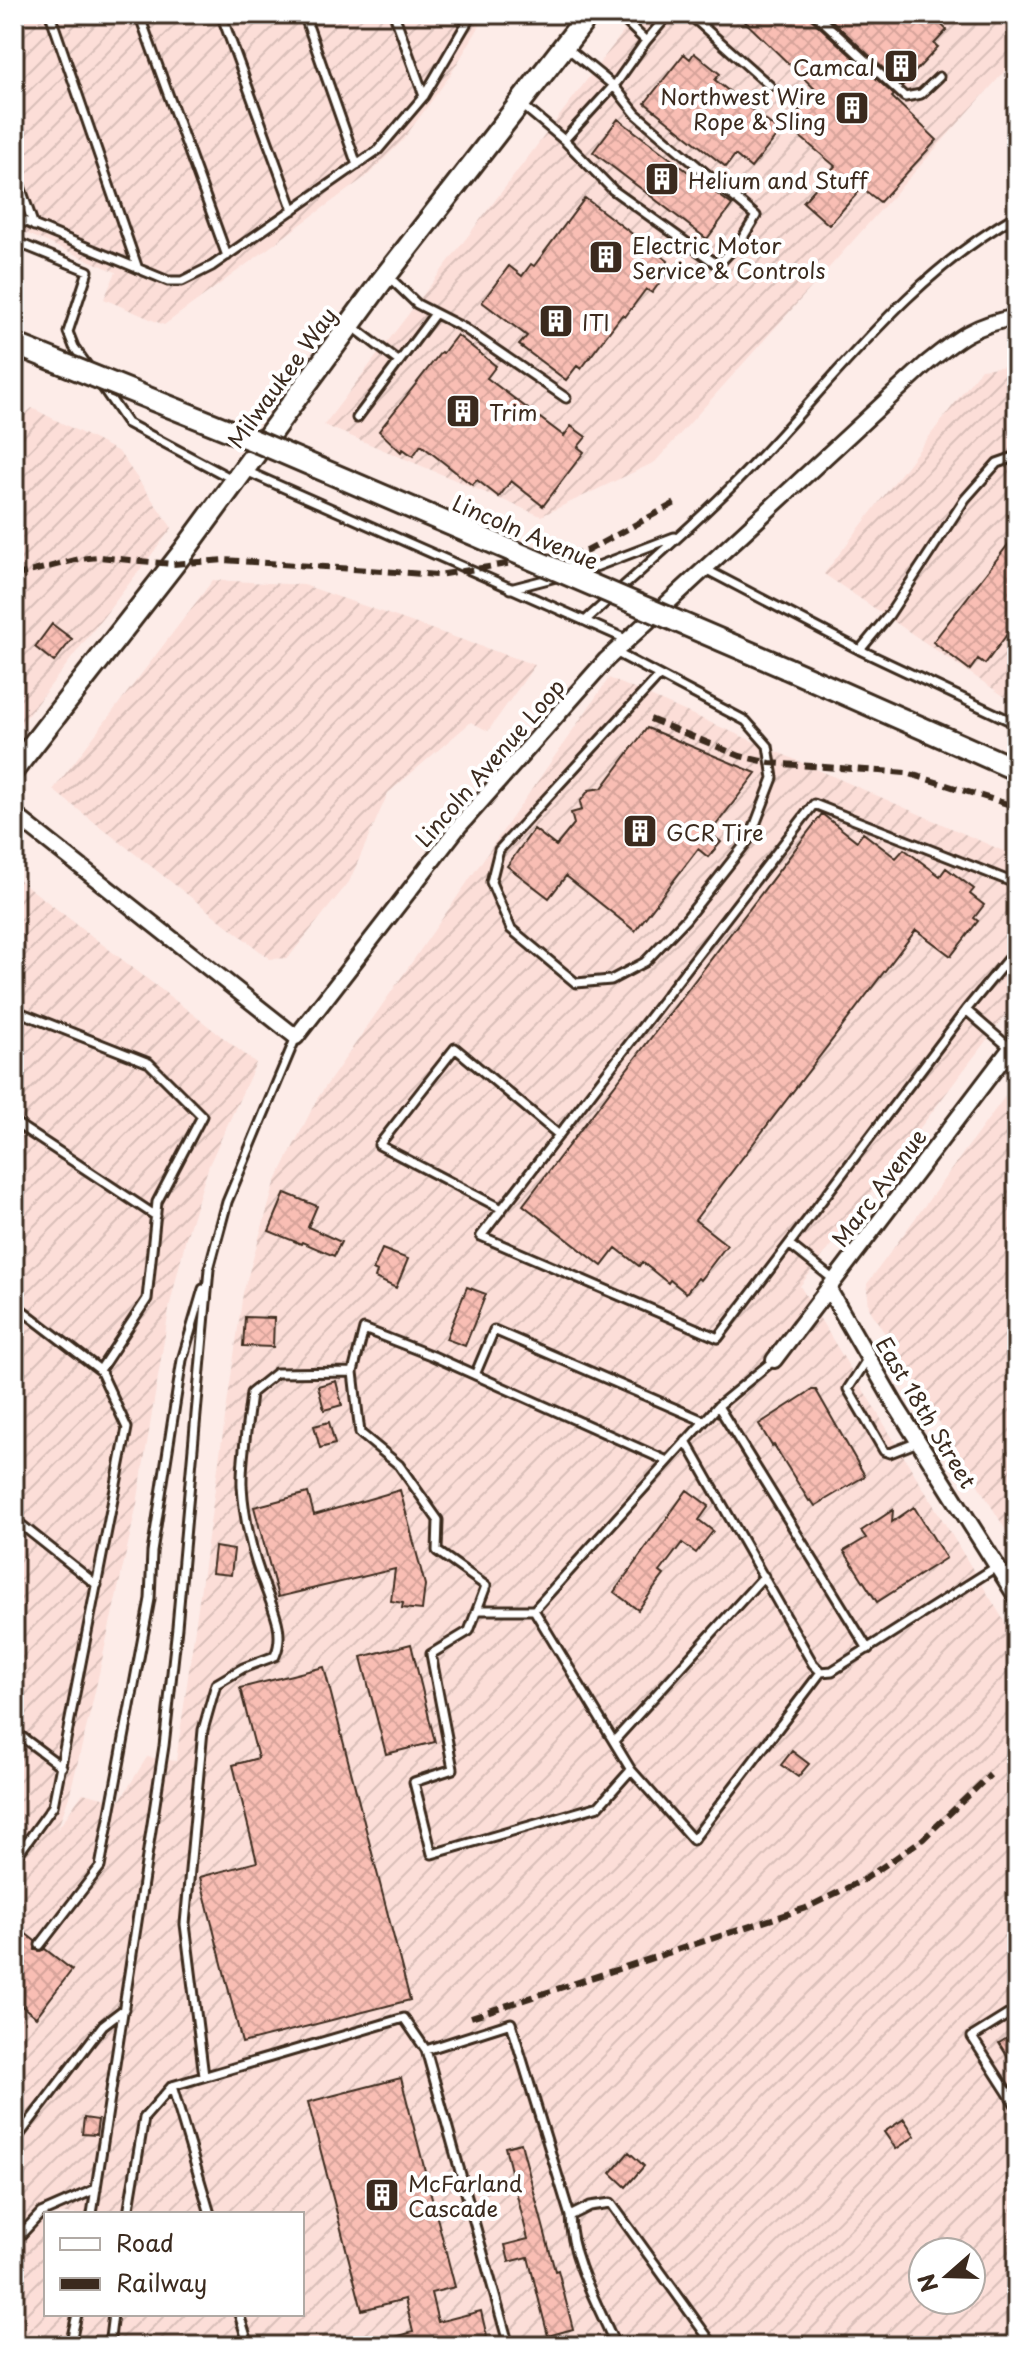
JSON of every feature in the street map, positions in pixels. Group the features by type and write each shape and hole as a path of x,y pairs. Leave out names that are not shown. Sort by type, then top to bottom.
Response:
{"street":[{"name":"Milwaukee Way","path":"14,769 239,475 387,274 589,14"},
{"name":"Lincoln Avenue Loop","path":"296,1037 460,825 615,652 962,334 991,322 1017,317"},
{"name":"Lincoln Avenue","path":"14,344 260,443 1017,770"},
{"path":"14,814 296,1037"},
{"name":"Marc Avenue","path":"774,1360 1014,1044"},
{"name":"East 18th Street","path":"831,1284 868,1357 918,1442 1017,1598"}],"lane":[{"path":"50,14 138,269"},
{"path":"139,14 227,256"},
{"path":"221,14 293,210"},
{"path":"304,14 357,165"},
{"path":"394,14 424,96"},
{"path":"14,217 174,283 212,266 378,150 424,96 472,14"},
{"path":"618,14 646,41"},
{"path":"564,140 614,86 669,14"},
{"path":"689,14 770,86"},
{"path":"815,14 905,97 921,94 939,77"},
{"path":"520,103 564,140 613,190 718,265 742,239 756,216 636,114 614,86 565,46"},
{"path":"14,169 34,226"},
{"path":"585,621 737,481 867,337 965,247 1017,215"},
{"path":"14,241 88,271 68,332 74,347 127,423 239,475 628,640"},
{"path":"387,274 417,304 464,328 566,398"},
{"path":"357,418 434,315"},
{"path":"350,324 398,361"},
{"path":"860,650 889,615 965,499 997,463 1017,456"},
{"path":"510,589 598,566 679,535"},
{"path":"705,569 860,650 1017,724"},
{"path":"615,652 746,721 768,746 773,778 750,838 686,919 645,962 611,980 576,983 511,929 491,882 499,850 659,676"},
{"path":"1017,884 814,804 481,1236 718,1338 966,1010 1017,948"},
{"path":"14,1010 149,1063 202,1116 157,1202 147,1299 100,1370"},
{"path":"966,1010 1014,1044"},
{"path":"40,1945 100,1867 150,1599 152,1552 182,1360 227,1202 296,1037"},
{"path":"502,1209 379,1145 455,1048 559,1135"},
{"path":"14,1122 156,1216"},
{"path":"789,1244 831,1284"},
{"path":"92,2212 166,1731 209,1269"},
{"path":"14,1304 100,1370 127,1428 53,1806 14,1860"},
{"path":"631,1770 599,1806 432,1854 414,1782 453,1769 431,1654 469,1631 486,1586 437,1551 438,1520 399,1465 360,1433 353,1372 364,1329 667,1461"},
{"path":"475,1375 494,1330 704,1421"},
{"path":"868,1357 848,1389 884,1451 890,1453 918,1442"},
{"path":"477,1610 534,1610 718,1406 774,1360"},
{"path":"204,2076 185,1924 203,1730 216,1684 243,1668 275,1656 280,1645 279,1623 256,1556 242,1486 251,1393 276,1373 353,1372"},
{"path":"718,1406 868,1649"},
{"path":"686,1441 813,1664 821,1672"},
{"path":"14,1519 97,1585"},
{"path":"534,1610 631,1770 693,1840 821,1672 832,1671 997,1566"},
{"path":"614,1741 764,1576"},
{"path":"14,1731 62,1767"},
{"path":"14,2142 103,2025 124,2009"},
{"path":"1017,2009 972,2037 1017,2107"},
{"path":"128,2212 144,2118 172,2086 404,2018 426,2050 509,2346"},
{"path":"426,2050 511,2023 570,2216 570,2233 614,2342 611,2346"},
{"path":"172,2086 209,2212"},
{"path":"14,2242 41,2213 96,2189"},
{"path":"570,2216 590,2206 611,2203 714,2346"},
{"path":"70,2346 77,2316"},
{"path":"109,2346 113,2316"},
{"path":"240,2316 249,2346"}],"shaded area":[{"path":"14,14 487,14 449,77 402,141 368,175 164,325 104,299 116,272 14,228"},
{"path":"637,14 1017,14 1017,63 1005,71 655,462 541,516 324,425"},
{"path":"1017,365 1017,705 824,574 981,369"},
{"path":"32,408 119,452 172,528 14,733 14,424"},
{"path":"213,580 304,585 535,665 488,731 471,722 388,793 349,882 288,958 270,959 53,790"},
{"path":"609,678 1017,857 1017,1000 800,1286 1017,1642 1017,2346 14,2346 14,876 256,1063 209,1165 186,1238 170,1304 137,1504 91,1709 69,1797 57,1830 83,1793 119,1802 147,1757 176,1761 243,1293 275,1183 317,1099"},
{"path":"1017,1080 1017,1548 869,1308 867,1284"}],"building":[{"name":"Northwest Wire Rope & Sling","path":"737,14 809,14 937,140 880,202 862,188 829,225 803,202 835,166 786,125 817,91"},
{"name":"Camcal","path":"825,14 925,14 947,30 934,44 938,47 902,86"},
{"path":"694,53 720,74 715,80 780,132 751,168 735,155 726,167 645,103 684,54 690,59"},
{"name":"Helium and Stuff","path":"618,119 732,205 707,239 593,152"},
{"path":"585,198 668,261 661,270 666,274 652,293 646,289 581,369 577,366 566,380 519,345 527,336 482,302 509,266 522,276 531,264 534,266"},
{"name":"Trim","path":"457,335 496,366 487,378 564,436 571,426 586,437 578,447 584,452 543,506 511,481 499,497 477,480 472,485 421,445 413,456 403,449 401,452 379,431"},
{"path":"1017,533 1017,621 985,664 978,659 970,670 933,642"},
{"path":"52,624 72,639 54,662 35,647"},
{"name":"GCR Tire","path":"647,728 756,773 710,833 721,842 708,857 698,849 635,931 566,876 549,898 507,866 534,829 556,846 574,824 571,813 582,810 580,802 589,790 602,788"},
{"path":"822,814 857,841 863,833 896,858 904,849 940,876 946,868 974,889 970,894 984,905 974,918 978,921 951,956 916,930 695,1220 727,1245 686,1293 642,1262 639,1266 616,1248 602,1266 523,1205"},
{"path":"285,1193 317,1206 308,1227 341,1242 334,1256 269,1231"},
{"path":"382,1249 408,1259 396,1288 375,1278 377,1272 373,1270"},
{"path":"467,1287 486,1294 465,1346 446,1339"},
{"path":"245,1317 274,1318 273,1347 243,1346"},
{"path":"336,1381 342,1405 324,1410 318,1386"},
{"path":"816,1390 865,1476 815,1506 759,1424"},
{"path":"329,1422 335,1444 320,1448 314,1426"},
{"path":"400,1490 425,1585 422,1610 402,1608 403,1603 391,1601 395,1569 278,1597 254,1507 308,1493 314,1515"},
{"path":"687,1490 709,1506 699,1520 713,1531 696,1553 682,1543 660,1572 664,1575 638,1610 614,1592"},
{"path":"914,1507 946,1558 877,1602 844,1551 866,1538 861,1531 893,1510 892,1522"},
{"path":"215,1547 234,1550 231,1575 212,1573"},
{"path":"411,1644 435,1742 386,1754 361,1657"},
{"path":"324,1667 410,2000 242,2043 200,1877 257,1862 233,1765 258,1758 240,1688"},
{"path":"792,1751 809,1764 798,1777 781,1765"},
{"path":"20,1929 35,1941 35,1950 45,1949 72,1970 36,2017 14,2000 14,1936"},
{"path":"1017,2032 1017,2072 999,2043"},
{"name":"McFarland Cascade","path":"401,2078 455,2287 431,2293 438,2322 481,2311 487,2337 474,2340 475,2346 381,2346 381,2341 413,2332 405,2299 362,2310 308,2102"},
{"path":"84,2118 98,2120 96,2135 82,2134"},
{"path":"904,2119 915,2136 896,2149 884,2132"},
{"path":"521,2143 573,2329 548,2336 528,2257 509,2262 505,2245 528,2239 505,2147"},
{"path":"629,2152 644,2166 626,2187 611,2173"}],"railway":[{"path":"14,576 98,557 172,564 225,560 438,575 587,551 677,502"},
{"path":"650,719 740,756 770,763 907,773 1017,807"},
{"path":"471,2017 806,1908 865,1879 923,1839 990,1775"}],"place":[{"name":"Camcal","path":"901,66"},
{"name":"Northwest Wire Rope & Sling","path":"852,108"},
{"name":"Helium and Stuff","path":"662,179"},
{"name":"Electric Motor Service & Controls","path":"606,257"},
{"name":"ITI","path":"556,321"},
{"name":"Trim","path":"463,411"},
{"name":"GCR Tire","path":"640,831"},
{"name":"McFarland Cascade","path":"382,2195"}]}
